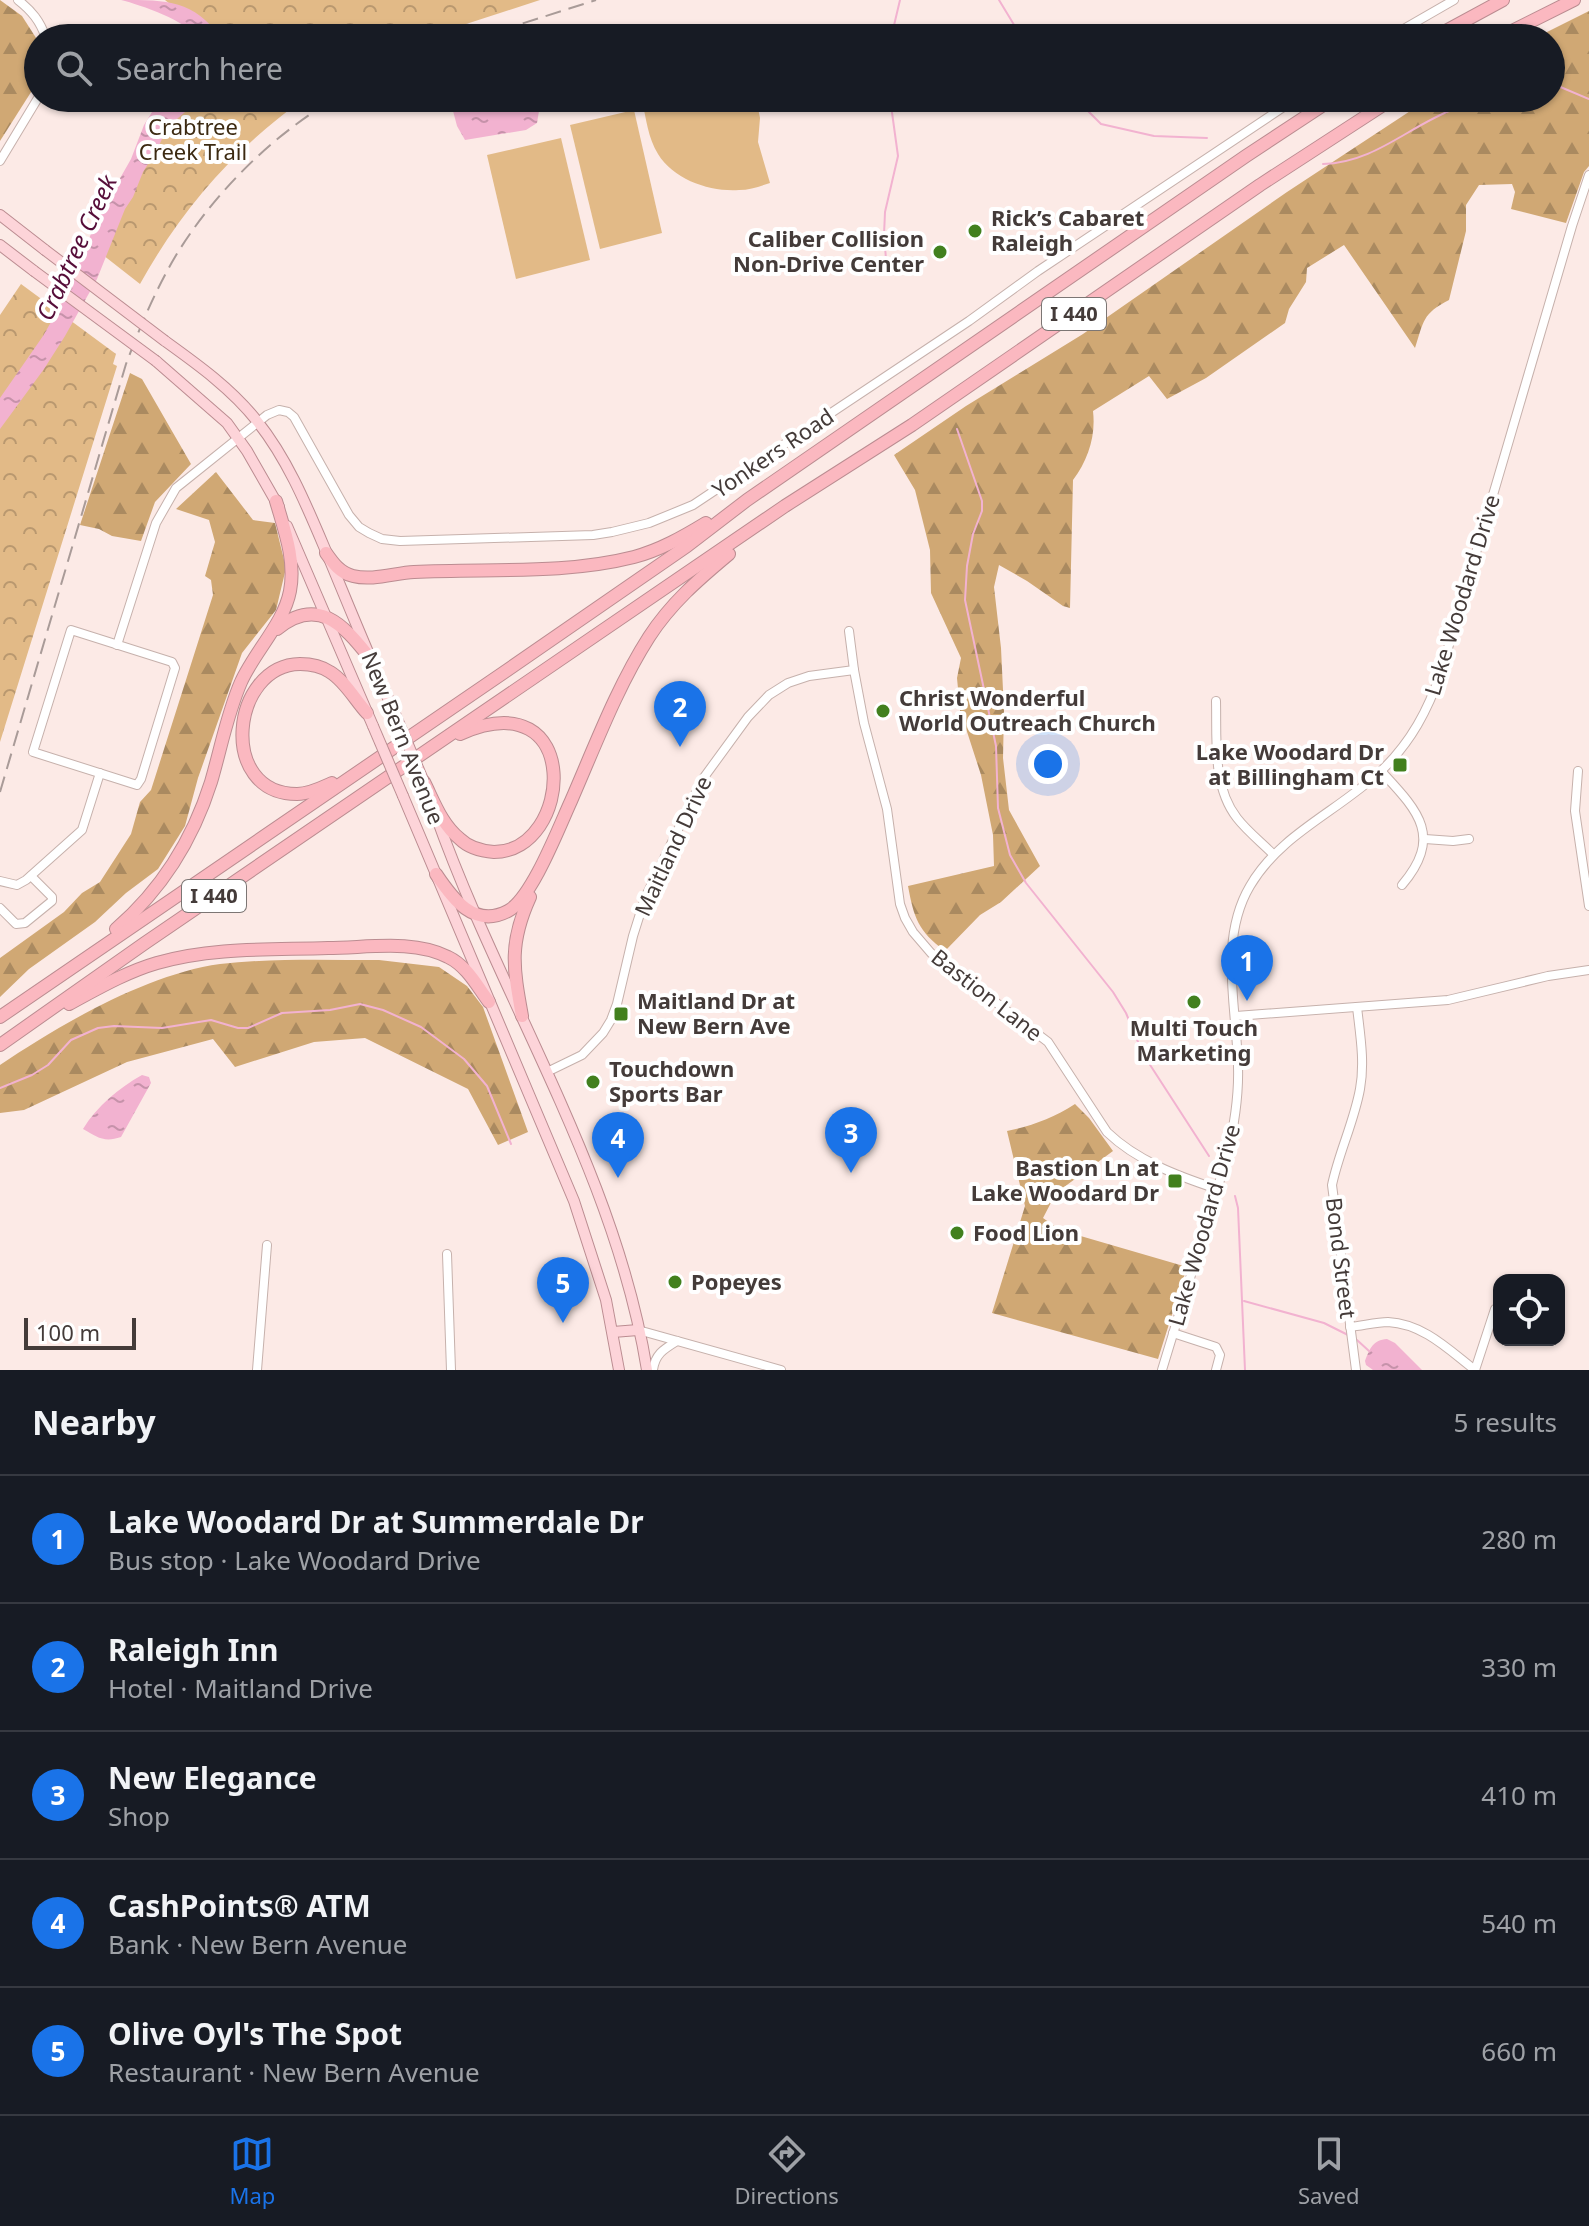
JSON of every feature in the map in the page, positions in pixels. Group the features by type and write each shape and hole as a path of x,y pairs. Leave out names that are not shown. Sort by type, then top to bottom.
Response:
{"highway":[{"path":"1459,24 1503,0"},
{"path":"1526,24 1574,0"},
{"name":"I 440","path":"0,1017 1313,112"},
{"name":"I 440","path":"0,1045 753,528 912,425 1260,185 1372,112"},
{"path":"326,553 343,572 360,577 579,566 655,551 747,500"},
{"path":"55,979 136,911 164,878 196,820 241,682 283,612 291,583 291,556 276,501"},
{"path":"522,1016 514,975 520,918 622,688 649,638 681,595 753,528"},
{"path":"265,639 293,618 312,614 325,616 346,629 369,657"},
{"path":"354,775 305,793 272,789 257,778 246,760 242,745 246,712 262,680 276,670 301,664 318,666 333,674 367,713"},
{"path":"424,782 440,814 456,836 469,846 487,851 510,850 532,836 544,818 552,792 554,768 549,751 540,738 519,725 506,722 488,724 432,747"},
{"path":"436,874 454,900 476,913 495,915 515,906 525,894 549,849"},
{"path":"34,1022 141,968 196,955 242,950 427,949 459,963 489,1002"}],"main road":[{"name":"New Bern Avenue","path":"0,215 219,383 257,421 293,478 424,782 444,840 506,986 547,1072 604,1208 624,1273 647,1370"},
{"name":"New Bern Avenue","path":"0,245 156,361 217,413 239,438 276,501 574,1201 606,1300 619,1370"},
{"path":"613,1332 638,1330"}],"street":[{"path":"18,0 41,24"},
{"path":"1412,24 1454,0"},
{"path":"0,161 30,112"},
{"name":"Yonkers Road","path":"257,421 274,411 283,410 292,414 349,515 359,527 382,539 417,541 593,535 649,523 693,505 748,469 1276,112"},
{"name":"Lake Woodard Drive","path":"1162,1370 1230,1146 1238,1071 1232,954 1237,920 1249,887 1273,854 1381,771 1414,732 1433,695 1589,175"},
{"path":"117,645 164,506 176,488 257,421"},
{"path":"71,630 172,662 175,668 137,785 100,773 33,752 71,630"},
{"name":"Bastion Lane","path":"849,631 864,723 887,809 900,904 913,932 931,953 1048,1042 1115,1140 1157,1166 1217,1189"},
{"name":"Maitland Drive","path":"547,1072 582,1055 611,1020 645,898 702,780 748,717 769,695 798,679 854,670"},
{"path":"1216,701 1221,784 1227,801 1238,819 1273,854"},
{"path":"1381,771 1413,806 1425,839 1416,866 1402,885"},
{"path":"1578,771 1575,811 1589,906"},
{"path":"0,881 17,885 82,830 100,773"},
{"path":"1425,839 1469,839"},
{"path":"0,908 16,924 25,923 52,901 52,897 31,876"},
{"path":"1236,1016 1448,1000 1535,979 1589,970"},
{"name":"Bond Street","path":"1356,1370 1332,1185 1361,1086 1363,1070 1357,1007"},
{"path":"257,1370 267,1245"},
{"path":"447,1254 451,1370"},
{"path":"1350,1327 1388,1322 1404,1326 1444,1343 1475,1370 1493,1315"},
{"path":"638,1330 781,1370"},
{"path":"1173,1333 1216,1347 1220,1355 1216,1370"},
{"path":"653,1370 659,1353 677,1341"}],"green space":[{"path":"0,0 22,16 27,24 24,24 24,103 0,141"},
{"path":"165,0 540,0 466,24 194,24"},
{"path":"1589,11 1589,166 1566,223 1511,209 1515,192 1512,184 1479,185 1466,205 1466,231 1449,300 1425,319 1415,348 1344,245 1307,268 1306,282 1289,309 1285,323 1206,378 1167,399 1149,376 1093,411 1090,447 1073,480 1070,608 999,565 994,587 1001,648 1003,758 1009,810 1040,866 1001,902 980,915 945,951 919,923 908,886 994,866 993,835 981,775 960,710 957,678 961,658 931,593 930,550 915,490 894,455 966,406 1083,334 1287,192 1409,112 1565,112 1563,24"},
{"name":"Crabtree Creek Trail","path":"165,112 287,112 232,159 192,205 140,284 94,248"},
{"path":"634,112 662,233 600,249 570,125"},
{"path":"645,112 759,112 758,142 770,183 743,190 728,190 694,182 665,163 650,135"},
{"path":"561,138 590,260 516,279 487,155"},
{"path":"21,284 116,354 113,364 117,366 0,742 0,315"},
{"path":"130,373 142,379 191,464 155,502 141,541 112,536 80,525"},
{"path":"216,472 253,520 275,523 286,568 276,610 242,653 198,778 185,826 158,869 95,922 29,969 0,997 0,958 100,882 131,834 140,802 151,790 213,595 211,580 205,576 215,542 209,520 176,509"},
{"path":"280,960 379,960 439,967 467,986 483,1007 528,1132 498,1145 468,1089 365,1038 314,1042 235,1067 213,1039 127,1062 24,1110 0,1113 0,1065 77,1018 163,978 220,964"},
{"path":"1075,1104 1113,1151 1056,1193 1043,1218 1060,1230 1187,1267 1158,1359 992,1313 1025,1206 1007,1131 1042,1121"}],"water":[{"path":"121,0 178,5 190,9 210,24 181,24"},
{"path":"152,112 185,112 165,132 143,172 97,279 65,336 0,429 0,398 63,301 98,217 131,159"},
{"path":"453,112 539,112 537,123 526,130 465,140"},
{"path":"142,1075 149,1077 151,1083 121,1137 105,1139 83,1129 109,1098"},
{"path":"1387,1339 1422,1370 1373,1370 1366,1365 1373,1346"}],"waterway":[{"path":"894,24 900,0"},
{"path":"999,0 1014,24"},
{"path":"1565,89 1589,99"},
{"path":"886,259 885,212 898,156 892,112"},
{"path":"1089,112 1101,124 1154,136 1207,138"},
{"path":"1323,164 1341,162 1375,151 1447,112"},
{"path":"957,429 982,501 967,566 965,600 996,746 998,808 1010,855 1026,883 1113,992 1126,1013 1143,1054 1209,1156"},
{"path":"0,1088 32,1075 48,1065 71,1040 98,1028 162,1028 211,1020 248,1028 282,1013 330,1010 360,1004 383,1010 421,1027 464,1059 487,1086 511,1144"},
{"path":"1235,1196 1245,1370"},
{"path":"1244,1301 1324,1323 1348,1335"},
{"path":"1357,1340 1369,1351"}],"railway":[{"path":"521,24 596,0"},
{"path":"0,792 126,364 154,296 190,234 226,189 267,148 314,112"}],"place":[{"name":"Rick’s Cabaret Raleigh","path":"975,231"},
{"name":"Caliber Collision Non-Drive Center","path":"940,252"},
{"name":"Christ Wonderful World Outreach Church","path":"883,711"},
{"name":"Raleigh Inn","path":"680,747"},
{"name":"Lake Woodard Dr at Billingham Ct","path":"1400,765"},
{"name":"Lake Woodard Dr at Summerdale Dr","path":"1247,1001"},
{"name":"Multi Touch Marketing","path":"1194,1002"},
{"name":"Maitland Dr at New Bern Ave","path":"621,1014"},
{"name":"Touchdown Sports Bar","path":"593,1082"},
{"name":"New Elegance","path":"851,1173"},
{"name":"CashPoints® ATM","path":"618,1178"},
{"name":"Bastion Ln at Lake Woodard Dr","path":"1175,1181"},
{"name":"Food Lion","path":"957,1233"},
{"name":"Popeyes","path":"675,1282"},
{"name":"Olive Oyl's The Spot","path":"563,1323"}],"water label":[{"name":"Crabtree Creek","path":"77,248"}]}
